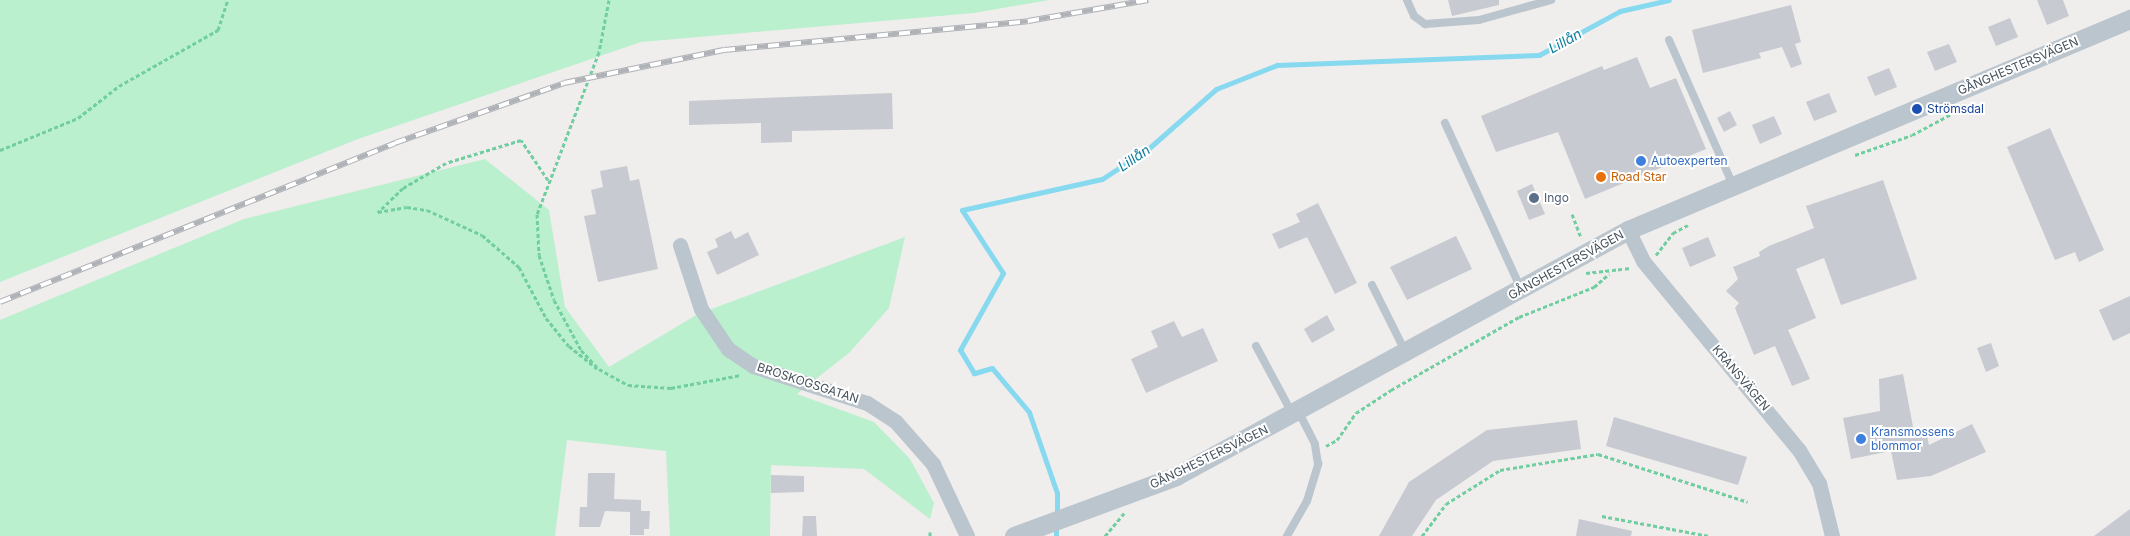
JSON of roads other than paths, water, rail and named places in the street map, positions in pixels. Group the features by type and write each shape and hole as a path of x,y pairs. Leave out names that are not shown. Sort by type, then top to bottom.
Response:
{"street":[{"name":"GÅNGHESTERSVÄGEN","path":"1014,536 1038,529 1176,476 1296,413 1628,230 2130,19"},
{"name":"KRANSVÄGEN","path":"1628,230 1643,261 1799,450 1819,483 1832,536"},
{"name":"BROSKOGSGATAN","path":"680,245 701,309 715,334 728,349 753,366 867,403 896,422 933,464 967,536"}],"lane":[{"path":"1408,0 1414,16 1425,24 1479,20 1551,0"},
{"path":"1669,40 1734,187"},
{"path":"1445,123 1521,289"},
{"path":"1372,285 1406,353"},
{"path":"1256,346 1296,413 1316,452 1318,464 1306,501 1287,536"}],"waterway":[{"name":"Lillån","path":"1057,516 1057,493 1029,412 992,368 974,373 960,350 1003,273 962,210 1102,179 1148,149 1216,89 1277,65 1539,55 1620,11 1669,0"},
{"name":"Lillån","path":"1056,524 1056,536"}],"railway":[{"path":"0,302 395,143 564,83 724,50 1028,21 1148,0"}],"place":[{"name":"Strömsdal","path":"1917,109"},
{"name":"Autoexperten","path":"1641,161"},
{"name":"Road Star","path":"1601,177"},
{"name":"Ingo","path":"1534,198"},
{"name":"Kransmossens blommor","path":"1861,439"}]}
